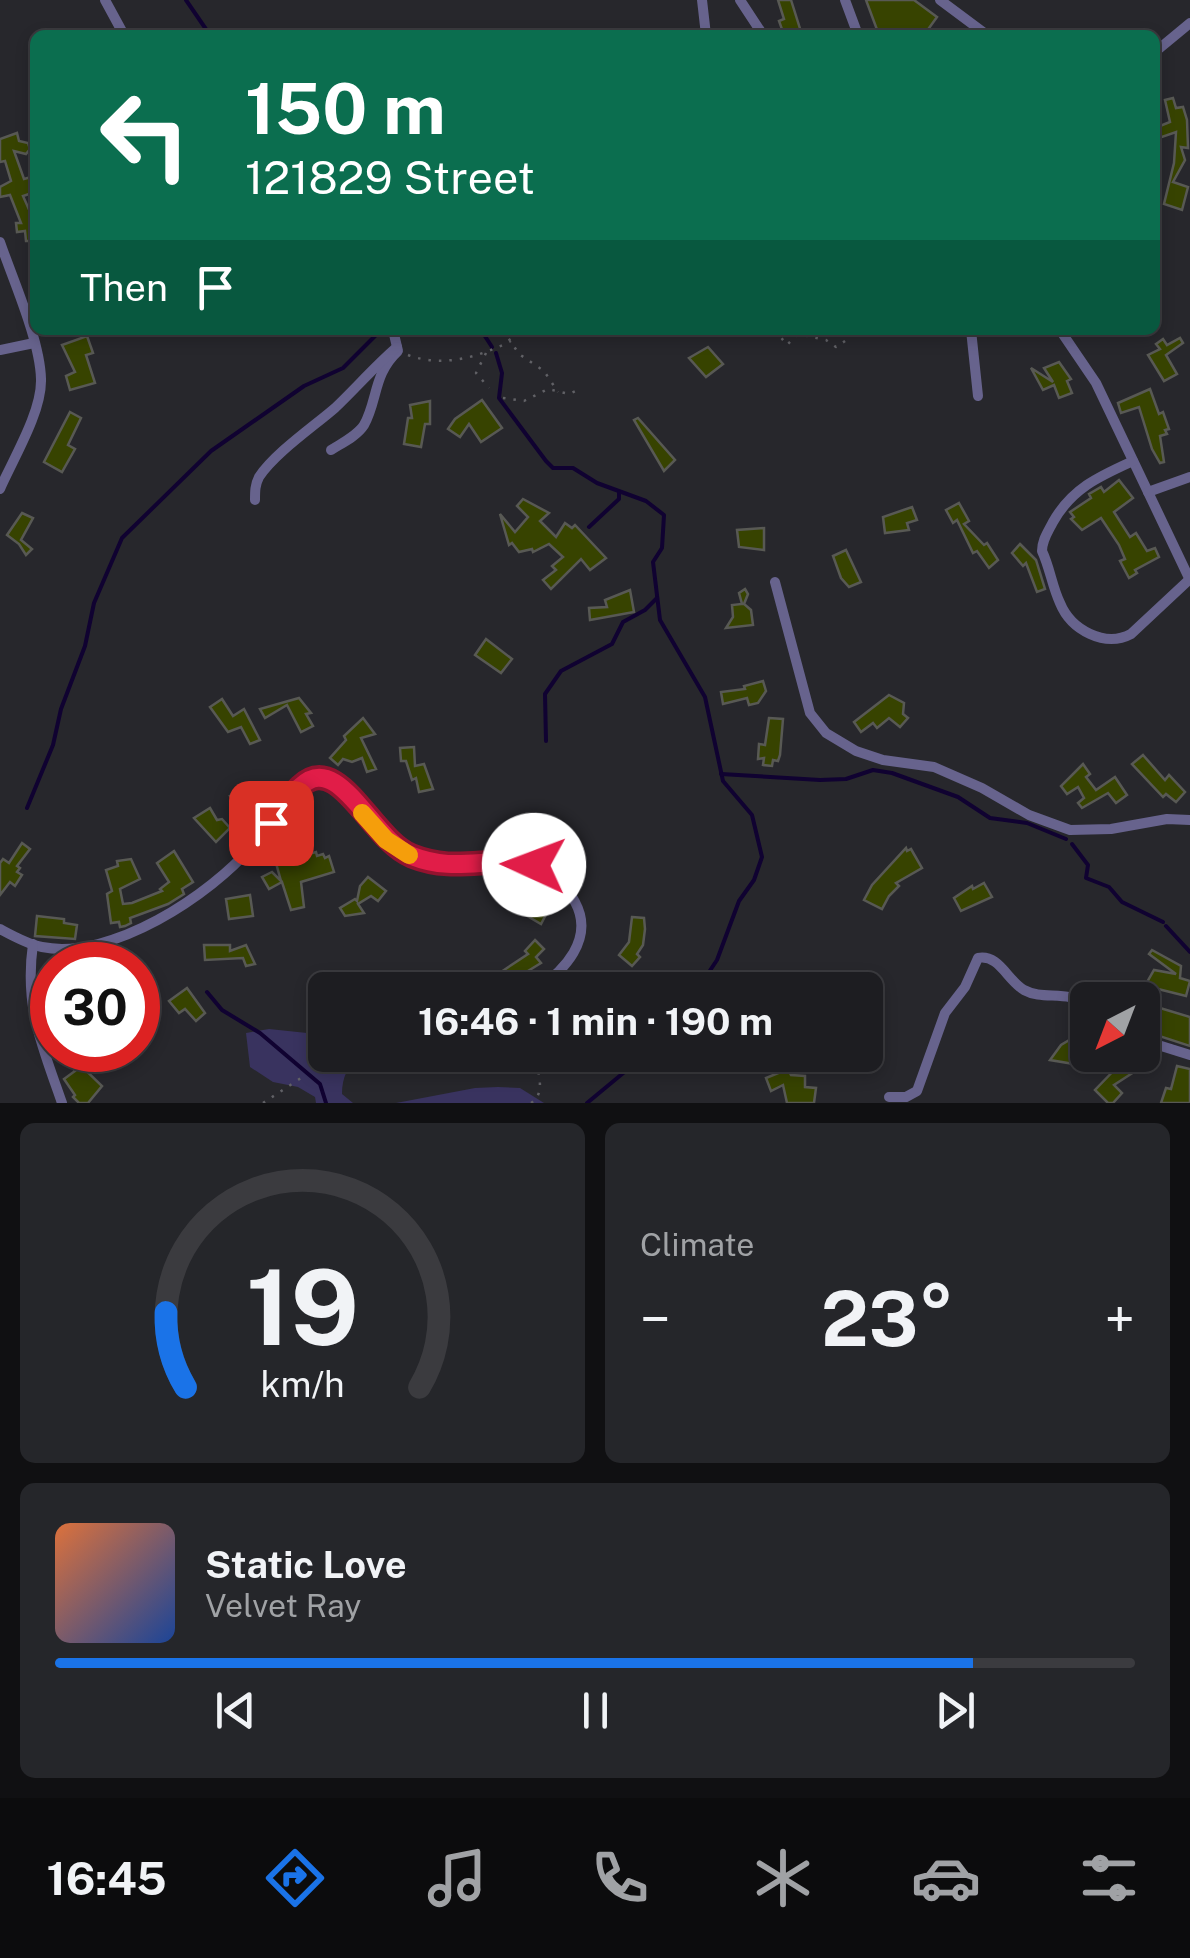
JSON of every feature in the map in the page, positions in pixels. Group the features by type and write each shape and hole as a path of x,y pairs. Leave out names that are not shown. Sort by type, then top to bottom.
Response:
{"street":[{"path":"105,0 121,30"},
{"path":"702,0 705,30"},
{"path":"740,0 760,30"},
{"path":"845,0 856,30"},
{"path":"940,0 980,30"},
{"path":"1160,48 1190,23"},
{"path":"0,242 30,331"},
{"path":"0,490 36,407 42,381 31,335"},
{"path":"394,335 397,349"},
{"path":"971,335 978,396"},
{"path":"1063,335 1096,383 1134,461 1190,580 1131,634 1119,640 1098,638 1060,605 1042,542 1077,490 1134,461"},
{"path":"0,350 34,343"},
{"path":"331,450 362,427 375,384 397,349"},
{"path":"255,500 261,474 397,349"},
{"path":"1148,492 1190,477"},
{"path":"776,582 810,713 826,732 856,752 934,767 1070,830 1190,820"},
{"path":"107,942 136,932 187,903 250,850 300,786 323,776 344,788 386,840 409,855 462,867 498,861 534,865 569,893 580,918 574,953 562,972"},
{"path":"0,929 30,942"},
{"path":"889,1097 906,1098 917,1091 945,1013 968,982 974,961 980,957 994,961 1026,991 1070,997"},
{"path":"1160,1046 1190,1055"},
{"path":"51,1072 62,1103"}],"path":[{"path":"507,335 519,354 544,371 558,392"},
{"path":"779,335 787,345 797,335"},
{"path":"803,335 836,346 850,337"},
{"path":"397,349 438,363 486,352 511,341"},
{"path":"486,352 476,373 490,388"},
{"path":"502,398 524,402 548,389 569,394 580,389"},
{"path":"531,1103 542,1090 539,1072"},
{"path":"263,1103 301,1078"}],"shaded area":[{"path":"269,1029 307,1033 308,1072 347,1072 342,1094 353,1103 316,1103 315,1097 298,1087 273,1082 250,1067 246,1033"},
{"path":"475,1088 520,1088 544,1103 396,1103"}],"building":[{"path":"778,0 791,0 800,30 782,30 779,21 784,19"},
{"path":"866,0 914,0 937,17 928,30 877,30"},
{"path":"1173,98 1176,108 1183,107 1187,120 1188,148 1181,147 1185,160 1173,182 1188,187 1182,210 1164,204 1174,163 1176,132 1160,138 1160,126 1170,122 1165,100"},
{"path":"17,133 19,141 28,143 30,149 26,154 14,151 24,179 30,177 30,194 23,196 30,212 30,241 26,241 25,231 17,232 16,223 21,223 10,195 0,197 0,187 11,181 5,161 0,162 0,139"},
{"path":"87,336 93,353 86,355 95,383 70,390 66,376 75,372 62,345"},
{"path":"1180,338 1183,343 1166,355 1177,374 1164,381 1148,355 1160,349 1156,344 1163,339 1167,345"},
{"path":"708,347 723,364 706,377 689,358"},
{"path":"1059,362 1071,379 1067,381 1072,393 1059,398 1054,385 1043,390 1031,368 1053,382 1044,368"},
{"path":"1150,389 1169,429 1160,436 1164,462 1160,463 1139,407 1121,413 1118,403"},
{"path":"482,400 502,428 481,442 469,424 460,437 448,429 455,419"},
{"path":"430,401 430,424 425,424 421,447 404,444 408,418 412,418 410,405"},
{"path":"70,412 81,418 68,445 75,449 62,472 44,462"},
{"path":"638,418 675,460 664,471 634,420"},
{"path":"1119,480 1133,498 1114,512 1130,537 1136,533 1147,551 1155,548 1159,557 1135,570 1137,573 1129,578 1120,561 1125,559 1119,545 1101,518 1082,530 1071,519 1074,517 1070,512 1091,498 1089,494 1101,487 1104,492"},
{"path":"523,499 549,513 540,521 556,537 565,523 572,528 575,525 606,558 590,570 581,559 551,589 543,580 556,570 552,566 563,557 549,544 533,552 519,552 512,543 509,545 500,514 515,532 528,517 517,506"},
{"path":"959,503 969,521 964,524 984,545 987,543 998,560 989,568 977,551 973,553 957,520 953,523 946,510"},
{"path":"912,507 917,520 907,523 909,530 885,533 883,517"},
{"path":"22,513 33,518 21,540 32,549 26,555 7,535"},
{"path":"764,528 764,550 739,547 737,530"},
{"path":"1020,544 1036,560 1045,589 1037,592 1026,563 1023,566 1012,553"},
{"path":"846,550 861,582 849,587 833,556"},
{"path":"745,589 748,594 744,604 751,610 753,625 726,628 733,617 732,605 742,604 739,593"},
{"path":"630,590 634,612 590,620 589,608 607,607 605,600"},
{"path":"486,639 512,659 501,673 475,655"},
{"path":"763,681 766,691 758,703 749,705 747,698 723,704 721,692 745,689 744,686"},
{"path":"889,695 904,703 903,714 908,718 900,727 889,718 877,728 873,723 861,732 854,722"},
{"path":"299,698 311,713 306,714 313,726 301,732 287,705 265,718 260,709"},
{"path":"222,699 233,716 244,709 260,740 250,744 241,727 228,732 210,707"},
{"path":"363,718 375,734 361,738 376,769 367,772 362,758 352,762 343,759 338,765 330,758 346,740 344,736"},
{"path":"769,718 783,719 780,755 772,766 763,765 764,758 758,759 759,744 765,745"},
{"path":"414,747 415,766 424,764 433,789 419,792 416,778 412,780 406,761 401,761 400,748"},
{"path":"1143,755 1165,780 1169,775 1185,792 1176,802 1166,794 1163,797 1132,764"},
{"path":"1083,764 1090,774 1086,777 1096,790 1115,777 1127,795 1116,803 1108,793 1082,808 1078,803 1084,798 1078,787 1067,794 1061,786"},
{"path":"240,790 251,806 258,802 265,814 252,829 230,796"},
{"path":"210,808 217,820 222,819 230,828 216,842 194,818"},
{"path":"22,843 30,849 17,866 22,875 15,886 10,882 0,895 0,863 3,859 9,863"},
{"path":"906,848 911,849 922,868 896,883 899,886 882,909 864,900 872,885"},
{"path":"174,851 193,882 182,889 184,894 130,918 131,923 125,926 111,923 107,894 112,891 106,870 118,866 117,861 131,859 140,879 120,889 123,904 132,903 162,891 169,882 157,863"},
{"path":"316,852 317,856 329,856 334,872 301,882 304,907 291,910 282,882 269,889 262,877 272,872 281,881 276,863"},
{"path":"368,877 386,891 378,901 371,896 358,904 364,913 345,916 340,908 357,901 360,886"},
{"path":"984,883 992,897 961,911 954,898"},
{"path":"527,892 551,905 541,924 517,910"},
{"path":"250,895 253,916 229,919 226,899"},
{"path":"37,916 77,925 75,939 35,936"},
{"path":"632,917 644,918 645,929 637,954 640,957 632,966 619,955 629,942"},
{"path":"535,940 544,949 536,957 541,963 526,972 501,972 528,954 525,951"},
{"path":"204,945 230,945 230,951 246,945 255,964 246,966 243,958 205,960"},
{"path":"1152,950 1181,966 1180,978 1190,981 1186,996 1160,990 1160,982 1147,982 1154,970 1176,974 1149,954"},
{"path":"187,988 205,1013 196,1021 185,1009 179,1013 169,1001"},
{"path":"1160,1008 1190,1017 1190,1046 1160,1036"},
{"path":"1070,1040 1070,1063 1050,1060"},
{"path":"1177,1066 1190,1069 1190,1103 1161,1103 1166,1088 1171,1089"},
{"path":"74,1072 88,1072 102,1086 88,1103 79,1103 64,1079"},
{"path":"781,1072 805,1076 805,1087 816,1088 814,1103 787,1103 783,1085 771,1091 766,1078"},
{"path":"1112,1072 1134,1072 1114,1085 1122,1093 1113,1103 1095,1090"}],"waterway":[{"path":"186,0 207,30"},
{"path":"27,808 53,745 61,709 85,646 94,603 122,538 211,451 304,386 343,368 376,335"},
{"path":"484,335 492,347"},
{"path":"496,353 502,373 499,398 553,468 573,468 597,483 646,501 664,515 662,548 653,562 660,620 705,697 723,781 752,815 762,857 709,972"},
{"path":"589,527 619,499 619,492"},
{"path":"546,741 545,694 561,671 612,644 623,622 657,598"},
{"path":"721,774 820,780 846,779 873,770 892,773 958,797 990,818 1027,823 1066,839"},
{"path":"1072,844 1088,865 1086,878 1109,887 1122,902 1163,922"},
{"path":"1166,926 1190,952"},
{"path":"207,992 222,1010 260,1033 320,1084 326,1103"},
{"path":"587,1103 624,1072"}],"slow traffic":[{"path":"362,813 386,840 409,855"}],"route":[{"path":"271,823 300,786 323,776 344,788 386,840 409,855 462,867 498,861 534,865"}]}
